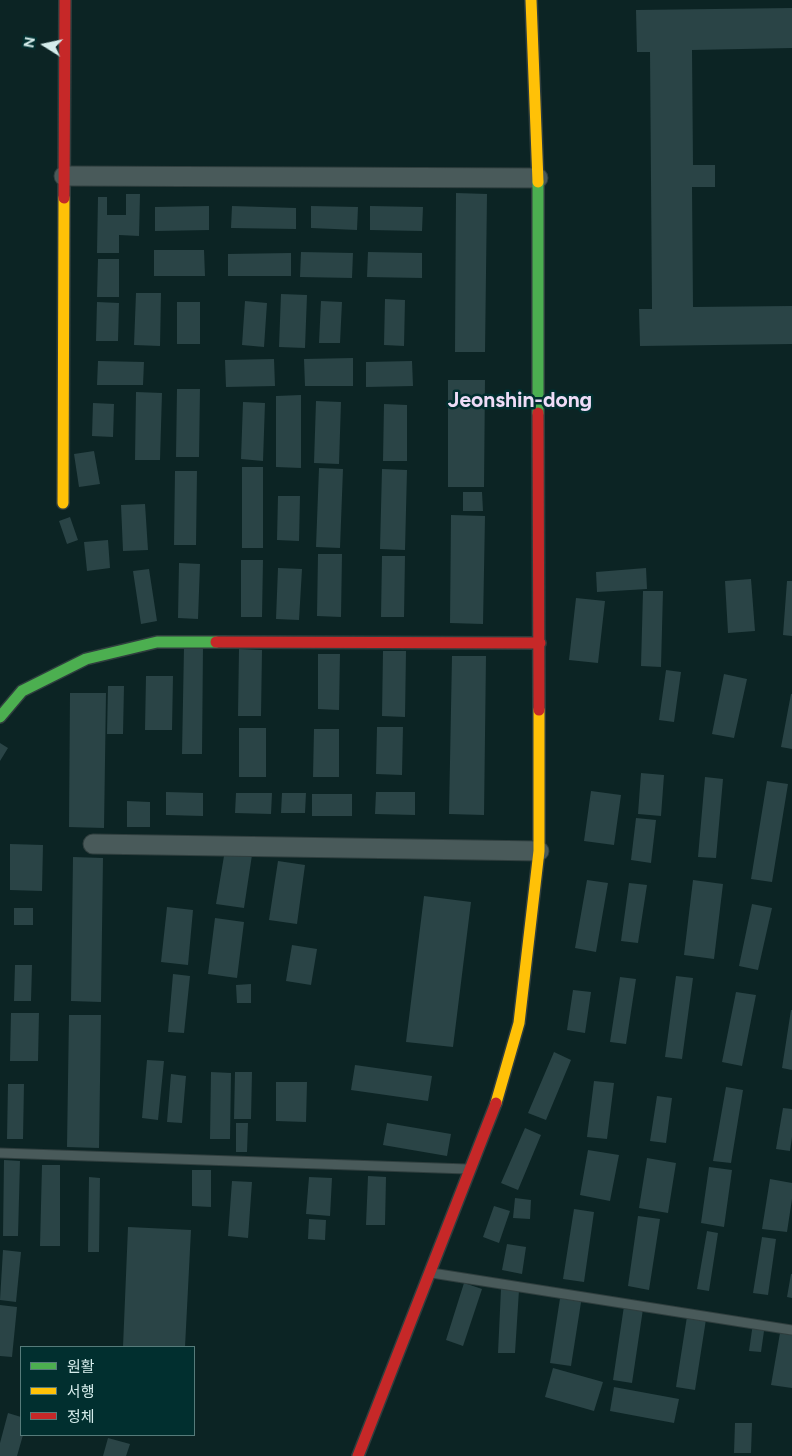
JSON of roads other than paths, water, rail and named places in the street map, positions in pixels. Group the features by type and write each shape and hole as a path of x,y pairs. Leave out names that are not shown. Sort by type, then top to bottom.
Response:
{"main road":[{"path":"63,502 65,0"},
{"path":"358,1456 496,1103 519,1023 539,850 538,178 531,0"},
{"path":"0,717 22,691 86,659 157,642 540,643"}],"street":[{"path":"64,176 538,178"},
{"path":"93,844 539,850"}],"lane":[{"path":"0,1153 470,1169"},
{"path":"430,1273 792,1330"}],"district":[{"name":"Jeonshin-dong","path":"520,401"}]}
